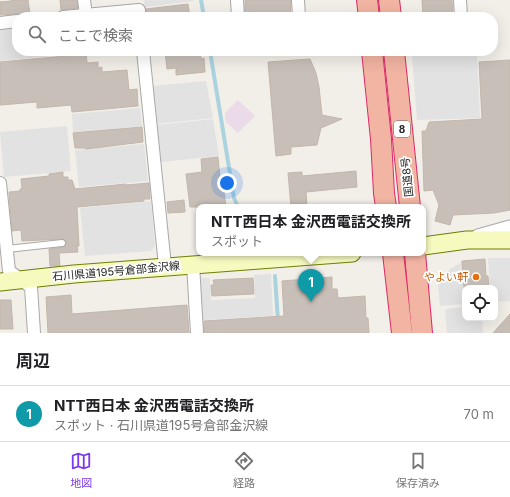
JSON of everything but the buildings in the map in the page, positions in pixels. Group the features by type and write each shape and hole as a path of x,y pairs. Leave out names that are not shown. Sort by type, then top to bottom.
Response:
{"highway":[{"path":"367,0 368,12"},
{"path":"389,0 390,12"},
{"name":"国道8号","path":"373,56 386,204"},
{"name":"国道8号","path":"395,56 410,204"},
{"path":"393,256 402,333"},
{"path":"415,256 422,333"}],"main road":[{"path":"426,246 467,240 510,240"},
{"name":"石川県道195号倉部金沢線","path":"0,282 165,266 309,256"}],"street":[{"path":"84,0 86,12"},
{"path":"237,0 238,12"},
{"path":"298,0 299,12"},
{"path":"460,0 461,12"},
{"path":"112,12 139,9"},
{"path":"0,23 12,22"},
{"path":"144,56 165,266"},
{"path":"0,184 9,271 31,287 34,333"},
{"path":"467,240 510,228"},
{"path":"193,264 197,333"}],"lane":[{"path":"7,249 62,243"}],"shaded area":[{"path":"144,0 194,0 194,1 145,7"},
{"path":"12,26 12,56 49,56 0,61 0,27"},
{"path":"412,56 477,56 480,118 417,120"},
{"path":"206,81 213,118 156,124 153,86"},
{"path":"238,100 255,116 238,133 226,122 225,113"},
{"path":"140,108 142,126 73,133 72,114"},
{"path":"213,119 219,156 161,162 157,125"},
{"path":"67,126 71,171 4,177 0,132"},
{"path":"144,144 148,181 79,187 75,150"},
{"path":"151,201 155,246 151,251 85,256 80,208"},
{"path":"488,258 510,258 510,301 498,302 498,285 490,285"},
{"path":"462,262 464,285 462,285 462,304 440,306 438,286 441,278 450,269"},
{"path":"271,274 273,316 202,320 200,278 210,278 211,300 255,298 254,275"},
{"path":"462,307 462,321 482,321 483,333 447,333 445,309"}],"waterway":[{"path":"201,0 203,12"},
{"path":"211,56 234,198 237,204"},
{"path":"275,276 278,321"}],"place":[{"name":"やよい軒","path":"476,277"},
{"name":"NTT西日本 金沢西電話交換所","path":"311,302"}]}
